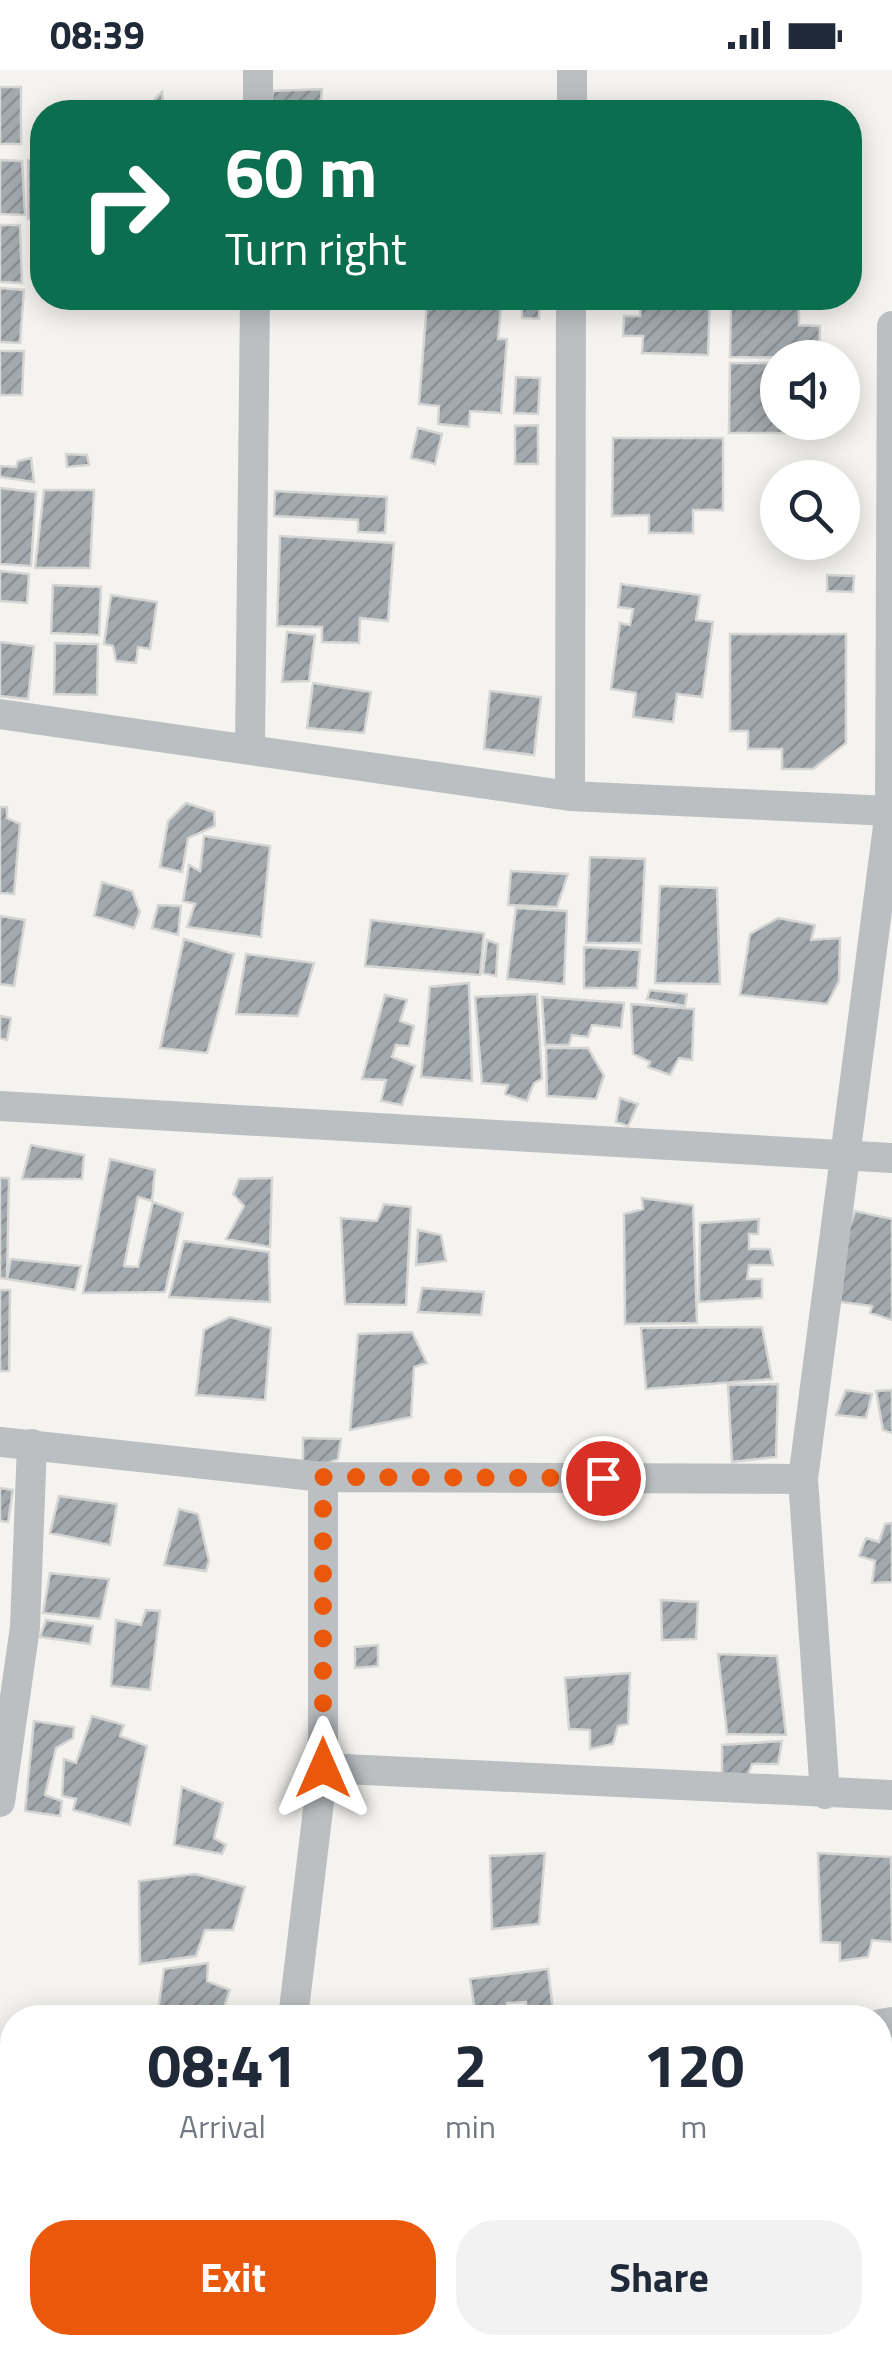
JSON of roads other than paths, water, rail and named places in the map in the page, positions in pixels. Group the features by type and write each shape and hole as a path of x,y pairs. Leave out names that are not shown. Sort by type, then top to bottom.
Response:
{"street":[{"path":"258,70 258,100"},
{"path":"572,70 572,100"},
{"path":"250,748 256,310"},
{"path":"570,796 571,310"},
{"path":"825,1794 802,1479 890,811 892,326"},
{"path":"0,714 570,796 890,811"},
{"path":"0,1106 892,1158"},
{"path":"0,1442 323,1477 802,1479"},
{"path":"0,1802 25,1627 32,1444"},
{"path":"296,2005 323,1768 323,1477"},
{"path":"323,1768 892,1795"}]}
